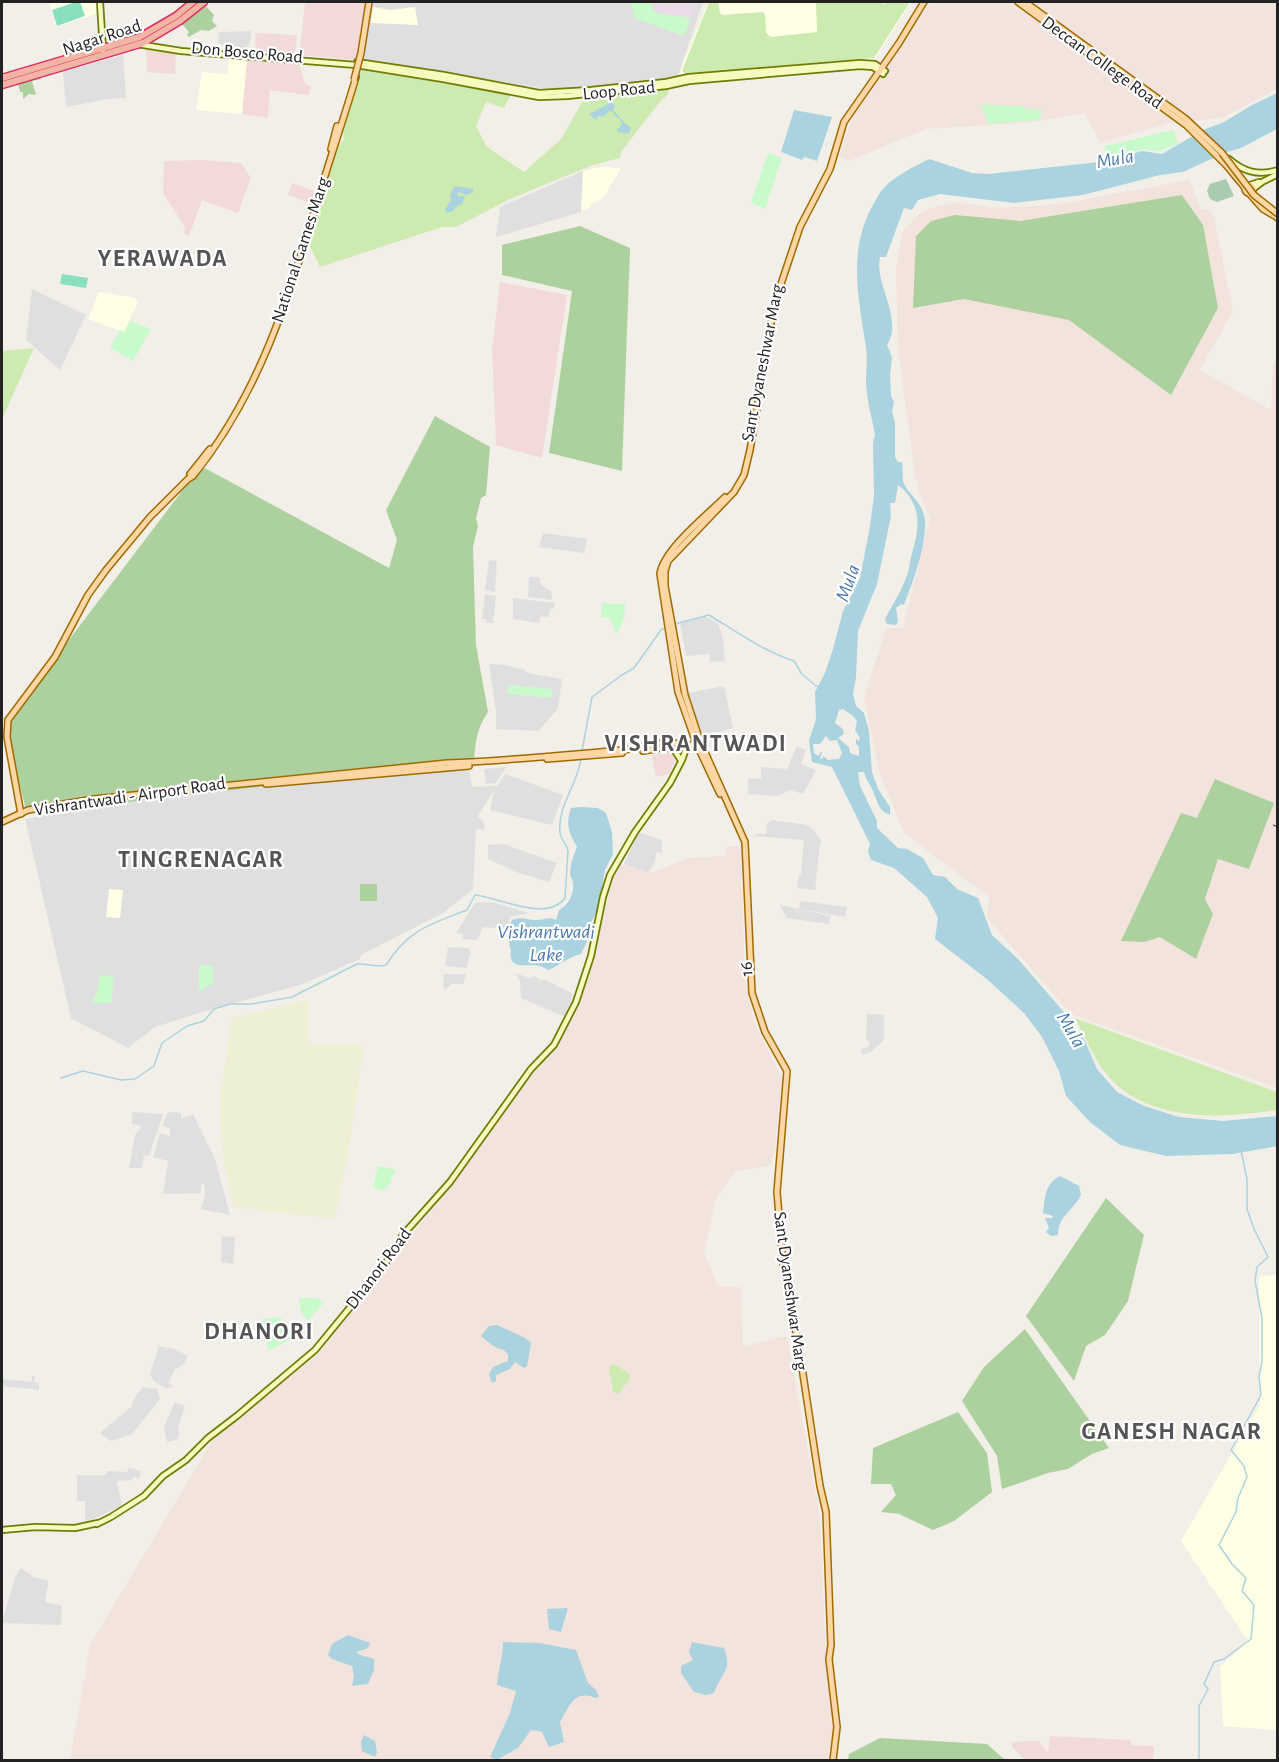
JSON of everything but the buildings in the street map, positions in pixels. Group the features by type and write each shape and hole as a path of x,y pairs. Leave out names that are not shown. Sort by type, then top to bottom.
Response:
{"highway":[{"name":"Nagar Road","path":"2,85 137,42 193,2"},
{"name":"Nagar Road","path":"2,78 104,52 117,45 154,42 204,2"}],"main road":[{"path":"101,2 104,39 107,43 117,45"},
{"path":"101,2 104,52"},
{"path":"333,147 360,54 369,2"},
{"name":"National Games Marg","path":"22,814 7,734 8,720 55,657 88,595 106,570 150,517 188,478 218,437 260,362 333,147 361,53 369,2"},
{"name":"Sant Dyaneshwar Marg","path":"670,621 665,582 668,561 734,492 744,475 774,305 785,268 830,169 844,122 880,70 922,2"},
{"name":"Deccan College Road","path":"1018,2 1186,122"},
{"name":"Deccan College Road","path":"1025,2 1186,122"},
{"name":"Don Bosco Road","path":"137,42 358,64"},
{"name":"Don Bosco Road","path":"154,42 358,64"},
{"name":"Loop Road","path":"358,64 539,97 860,66 880,70"},
{"name":"Sant Dyaneshwar Marg","path":"670,621 661,581 662,564 671,550 731,490 741,474 771,304 782,267 797,226 828,166 841,121 880,70"},
{"path":"1186,122 1240,168 1249,172 1278,172"},
{"path":"1186,122 1250,189 1263,209 1278,214"},
{"path":"1222,153 1254,195 1278,214"},
{"path":"1250,189 1278,172"},
{"path":"670,621 684,695 699,749 688,746"},
{"path":"698,742 743,834 745,857"},
{"name":"Vishrantwadi - Airport Road","path":"22,814 94,802 212,789 580,754 681,748 698,742"},
{"name":"Dhanori Road","path":"2,1530 91,1526 121,1510 146,1491 162,1474 187,1457 314,1348 386,1261 399,1235 448,1180 527,1073 556,1040 574,1001 590,953 608,879 626,847 665,791 688,746"},
{"name":"16","path":"699,749 742,843 745,857 749,994 761,1029 785,1072"},
{"path":"675,751 681,757"},
{"path":"2,822 22,814"},
{"name":"Sant Dyaneshwar Marg","path":"785,1072 777,1197 783,1273 825,1512 831,1645 829,1659 837,1716 833,1761"}],"shaded area":[{"path":"49,2 98,2 98,13 56,27"},
{"path":"305,2 365,2 356,60 299,55"},
{"path":"372,2 703,2 675,84 561,91 364,60"},
{"path":"652,2 696,2 691,18 656,13"},
{"path":"708,2 911,2 875,59 683,75 680,73"},
{"path":"930,2 1277,2 1277,89 1222,118 1169,123 1100,143 1085,113 1023,123 926,129 849,161 839,157 851,121"},
{"path":"373,7 391,10 415,7 418,25 371,23"},
{"path":"251,31 247,49 234,50 218,43 219,32"},
{"path":"255,33 297,35 295,56 256,54"},
{"path":"146,50 176,52 175,74 147,72"},
{"path":"123,55 126,98 66,107 63,72"},
{"path":"229,58 247,59 242,114 196,110 202,72 227,74"},
{"path":"247,59 299,62 305,84 311,86 309,95 270,90 268,118 242,114"},
{"path":"202,160 241,163 251,178 238,213 202,200 189,236 184,233 185,227 163,193 164,161"},
{"path":"601,167 621,168 603,198 581,211 583,171"},
{"path":"583,171 581,212 496,237 500,207"},
{"path":"1226,179 1234,196 1217,202 1210,199 1207,191 1210,184"},
{"path":"1189,180 1201,209 1210,210 1214,217 1233,311 1200,370 1271,410 1273,362 1277,361 1277,1088 1071,1014 987,918 989,897 904,833 879,771 864,698 886,628 903,628 930,519 916,483 898,349 896,270 902,232 917,216 928,209 955,202 996,208 1034,206 1064,203"},
{"path":"292,183 314,191 311,203 288,195"},
{"path":"500,282 567,295 542,458 496,445 492,349"},
{"path":"32,289 86,315 60,370 26,340"},
{"path":"99,292 135,298 138,302 124,332 88,319"},
{"path":"543,533 587,539 584,553 539,547"},
{"path":"489,560 497,561 495,592 485,590"},
{"path":"529,577 539,577 541,585 551,591 552,600 528,597"},
{"path":"485,594 496,596 493,623 486,623 486,619 482,619"},
{"path":"513,598 555,603 548,617 541,616 539,623 513,619"},
{"path":"704,616 718,623 723,639 725,661 710,662 709,654 686,656 680,623"},
{"path":"489,664 505,665 525,670 527,673 562,679 558,709 538,731 496,729 496,711"},
{"path":"724,686 733,728 702,737 688,693"},
{"path":"797,746 806,750 801,764 816,770 803,794 790,790 777,796 748,794 748,778 761,779 761,767 787,769"},
{"path":"679,754 669,774 656,777 652,755"},
{"path":"506,767 496,783 486,784 484,769"},
{"path":"469,769 472,787 497,786 505,774 563,795 552,825 490,810 494,790 477,818 483,820 485,830 476,829 473,889 443,913 361,955 360,959 303,984 155,1027 128,1048 71,1018 25,819 153,796 304,781"},
{"path":"772,820 807,825 813,829 822,842 815,890 797,888 799,875 801,875 804,840 755,836 755,834 766,834 767,824"},
{"path":"638,832 662,840 662,853 656,852 655,862 648,873 624,864"},
{"path":"504,844 557,863 549,882 516,872 488,859 488,845"},
{"path":"727,846 741,846 745,981 754,1022 782,1078 776,1141 771,1166 735,1171 716,1199 704,1252 718,1286 741,1287 743,1346 787,1336 820,1517 827,1682 834,1724 828,1760 70,1760 90,1645 215,1436 327,1340 452,1184 534,1070 560,1042 576,1009 618,863 651,873 688,858 725,856"},
{"path":"109,889 123,890 120,918 106,917"},
{"path":"800,901 847,907 845,917 799,909"},
{"path":"475,903 495,903 529,913 510,917 508,929 483,927 477,940 463,939 463,934 456,933"},
{"path":"780,905 831,916 829,924 787,918"},
{"path":"448,947 468,948 471,952 466,968 445,966"},
{"path":"515,973 530,978 534,976 542,981 544,979 573,994 565,1017 521,998 520,981"},
{"path":"444,974 466,974 463,984 452,984 445,990"},
{"path":"308,1000 308,1044 364,1045 349,1146 335,1219 234,1207 223,1159 219,1104 232,1018"},
{"path":"867,1014 884,1015 884,1040 871,1052 862,1055 861,1049 869,1046 869,1041 866,1040"},
{"path":"132,1112 163,1114 149,1156 144,1155 142,1168 129,1168 135,1135 142,1126 132,1124"},
{"path":"168,1112 181,1113 181,1119 193,1114 215,1159 230,1215 201,1209 205,1194 204,1184 201,1185 201,1193 163,1194 168,1161 153,1157 160,1133 170,1136 170,1128 162,1126"},
{"path":"222,1236 235,1237 233,1264 221,1262"},
{"path":"1278,1274 1277,1730 1223,1726 1220,1667 1248,1641 1181,1541 1260,1405 1259,1277"},
{"path":"159,1346 174,1349 188,1356 183,1365 175,1369 168,1384 174,1385 167,1389 154,1381 150,1374"},
{"path":"32,1376 35,1376 34,1382 39,1383 39,1390 2,1386 2,1379 32,1382"},
{"path":"143,1387 157,1389 160,1399 131,1435 110,1441 100,1433 132,1406 133,1400"},
{"path":"175,1402 185,1406 178,1428 179,1436 177,1440 167,1442 164,1427"},
{"path":"129,1468 141,1471 139,1479 134,1477 132,1480 117,1481 122,1506 88,1521 85,1520 85,1501 77,1501 77,1475 106,1475 107,1471 127,1472"},
{"path":"21,1568 35,1578 47,1580 45,1602 62,1606 61,1625 2,1623 15,1577"},
{"path":"1050,1736 1131,1740 1131,1745 1154,1746 1153,1760 1026,1760 1012,1747 1012,1742 1038,1741 1048,1752"}],"green space":[{"path":"80,2 85,16 57,26 52,10"},
{"path":"632,2 652,2 651,5 656,13 691,18 684,36 634,18"},
{"path":"709,2 718,2 722,15 763,12 766,33 771,37 817,32 816,2 879,2 885,4 886,2 910,2 874,58 685,74 682,71"},
{"path":"206,6 214,15 212,21 217,26 209,31 201,30 189,37 187,35 189,32 182,24"},
{"path":"367,68 512,93 504,108 486,102 476,126 487,147 524,172 561,139 585,97 669,87 668,94 621,152 620,158 593,165 508,200 456,227 442,227 320,267 308,242 338,147 344,139 343,130 361,69"},
{"path":"40,75 41,79 32,81 36,95 29,94 23,99 23,92 20,92 18,84 20,80"},
{"path":"981,104 1042,110 1040,120 988,124"},
{"path":"1174,130 1178,144 1159,151 1143,149 1108,159 1104,146"},
{"path":"768,153 782,158 765,209 751,203"},
{"path":"1182,195 1203,225 1218,308 1171,395 1069,320 964,299 913,308 916,236 931,221 955,215 1020,221"},
{"path":"580,226 630,248 622,471 549,453 572,291 502,275 502,245"},
{"path":"62,274 88,278 86,288 60,284"},
{"path":"130,321 151,329 133,361 110,348 120,330 124,332"},
{"path":"34,348 2,419 2,351"},
{"path":"435,416 490,447 486,495 481,498 476,518 478,526 473,547 476,645 488,712 477,736 474,762 27,814 7,734 8,720 201,466 389,568 397,540 386,510"},
{"path":"602,603 625,604 624,619 616,635 610,618 601,617"},
{"path":"508,685 552,689 552,698 507,694"},
{"path":"1215,779 1274,803 1249,869 1218,859 1205,899 1213,914 1196,959 1160,937 1144,942 1121,941 1181,813 1197,818"},
{"path":"360,884 377,884 377,901 360,901"},
{"path":"199,965 213,966 213,983 199,992"},
{"path":"114,976 111,1003 91,1003 97,994 99,977"},
{"path":"1075,1018 1277,1092 1277,1110 1207,1115 1161,1109 1139,1100 1120,1088 1104,1071"},
{"path":"378,1166 396,1170 391,1178 392,1181 383,1191 373,1187"},
{"path":"1106,1198 1144,1235 1128,1301 1105,1335 1086,1346 1074,1381 1026,1316"},
{"path":"299,1298 316,1298 324,1302 308,1321 301,1312"},
{"path":"280,1317 295,1337 268,1351 263,1319"},
{"path":"1025,1329 1109,1448 1092,1454 1068,1469 1048,1473 1002,1489 997,1456 962,1401 984,1367"},
{"path":"612,1364 630,1374 630,1379 618,1394 613,1392 609,1368"},
{"path":"958,1412 987,1453 992,1492 954,1521 933,1530 899,1514 881,1512 896,1495 891,1484 871,1484 873,1448"},
{"path":"880,1738 987,1744 1005,1760 848,1760 849,1754"}],"water":[{"path":"1277,93 1277,129 1241,148 1224,153 1183,172 1160,175 1083,195 1014,203 940,194 918,200 912,210 904,208 886,257 880,257 879,268 892,324 887,345 892,357 890,375 891,396 894,402 892,411 895,423 895,457 898,462 902,462 905,486 922,509 925,532 918,564 904,605 901,604 896,608 898,621 896,625 887,624 885,619 908,572 917,534 915,508 906,492 898,485 895,503 890,503 891,516 877,584 858,631 853,694 856,706 864,713 869,731 872,772 878,789 890,807 890,815 879,805 864,772 858,772 860,786 877,821 877,828 898,848 907,849 923,858 933,875 945,877 957,889 978,898 992,935 1018,959 1063,1011 1085,1041 1097,1069 1117,1092 1144,1106 1179,1117 1223,1121 1277,1116 1277,1146 1233,1154 1166,1156 1120,1145 1090,1122 1066,1096 1059,1071 1042,1037 1024,1013 988,980 935,939 938,918 927,897 894,868 871,860 868,851 870,844 832,767 812,762 809,741 816,719 815,692 825,673 843,611 860,578 874,496 873,443 875,435 867,394 867,352 857,275 860,240 865,222 880,192 898,176 929,159 972,173 988,174 1108,161 1142,151 1162,154","holes":["843,709 857,721 855,730 860,738 859,741 856,739 859,756 850,753 849,747 838,738 844,734 843,729 835,723 839,710","826,736 830,741 837,740 842,753 839,759 828,760 823,756 820,759 822,752 819,756 814,753 813,744 820,744"]},
{"path":"610,103 615,105 613,110 631,128 629,134 618,132 622,124 611,110 602,117 598,116 596,120 589,114"},
{"path":"794,110 832,117 817,161 804,157 802,160 781,152"},
{"path":"454,186 473,189 473,192 466,195 458,192 457,196 465,196 462,204 447,213 445,209 451,200 450,196"},
{"name":"Vishrantwadi Lake","path":"571,808 598,808 606,813 612,832 613,854 605,870 599,906 591,923 589,937 581,954 549,970 540,966 515,964 512,961 508,932 513,926 510,925 512,920 549,918 556,920 559,910 566,905 572,895 573,882 570,871 577,847 570,833 568,819"},
{"path":"1060,1176 1079,1186 1081,1195 1060,1223 1058,1235 1051,1236 1046,1232 1049,1228 1045,1218 1053,1216 1043,1213 1044,1202 1051,1183"},
{"path":"497,1325 531,1343 527,1366 524,1368 515,1362 510,1369 496,1375 496,1381 492,1383 489,1374 493,1367 508,1361 508,1355 481,1336 489,1326"},
{"path":"568,1608 561,1632 549,1629 547,1609"},
{"path":"348,1635 370,1643 368,1648 356,1652 374,1659 374,1670 368,1684 352,1686 354,1677 352,1666 332,1659 328,1655 332,1644"},
{"path":"503,1642 540,1643 576,1650 588,1683 599,1696 596,1698 578,1697 570,1705 560,1722 564,1742 549,1747 542,1732 531,1730 518,1748 497,1760 490,1757 510,1713 516,1691 497,1685"},
{"path":"692,1642 724,1648 727,1667 714,1693 706,1695 694,1692 681,1673 681,1666 693,1660 689,1652"},
{"path":"364,1735 375,1741 377,1752 375,1757 362,1751 361,1742"}],"waterway":[{"name":"Mula","path":"848,624 855,606"},
{"path":"675,624 709,615 761,647 794,661 802,674 819,687"},
{"path":"582,751 592,697 634,668 661,630 665,628"},
{"path":"61,1078 83,1071 121,1080 135,1079 154,1066 162,1043 187,1026 204,1021 214,1009 230,1004 251,1004 292,997 357,964 386,965 403,943 412,936 431,925 467,910 475,895 535,909 557,905 565,898 568,851 560,833 560,823 581,758"},
{"path":"1199,1760 1199,1706 1208,1689 1204,1684 1214,1662 1224,1659 1251,1639 1254,1605 1242,1591 1246,1578 1232,1564 1219,1545 1236,1512 1238,1498 1247,1477 1244,1466 1231,1450 1261,1395 1259,1376 1262,1362 1262,1318 1255,1281 1257,1267 1268,1257 1247,1209 1247,1179 1241,1150"}],"railway":[{"path":"1273,825 1278,827"}],"district":[{"name":"YERAWADA","path":"163,259"},
{"name":"VISHRANTWADI","path":"696,744"},
{"name":"TINGRENAGAR","path":"201,860"},
{"name":"DHANORI","path":"259,1332"},
{"name":"GANESH NAGAR","path":"1172,1432"}]}
